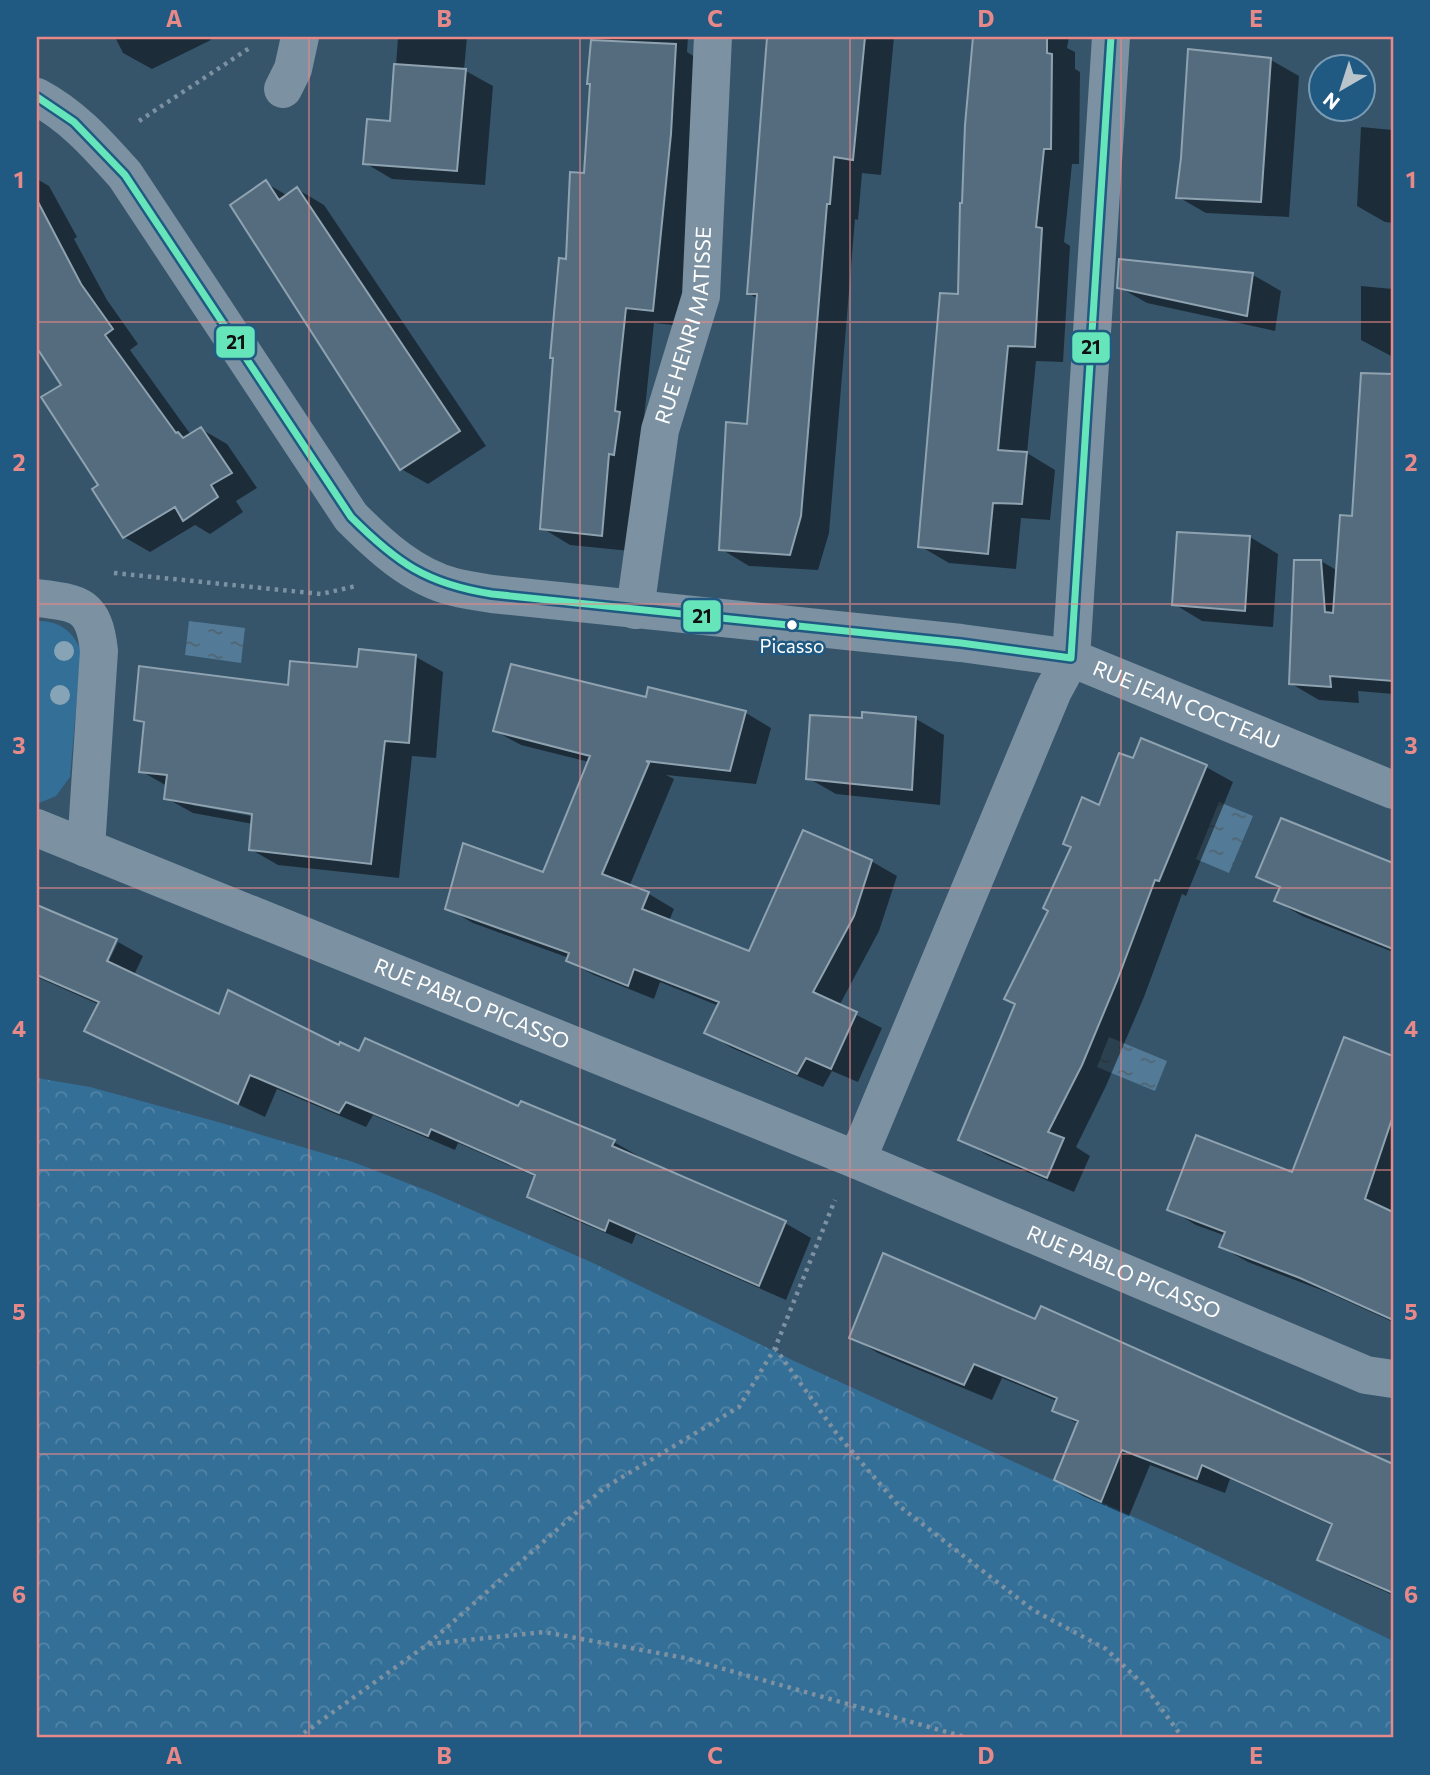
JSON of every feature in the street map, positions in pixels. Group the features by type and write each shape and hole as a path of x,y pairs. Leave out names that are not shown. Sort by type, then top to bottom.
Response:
{"street":[{"path":"283,89 293,69 300,37"},
{"name":"RUE HENRI MATISSE","path":"635,610 660,430 701,296 713,37"},
{"path":"858,1160 1053,691 1071,658 1111,37"},
{"name":"RUE JEAN COCTEAU","path":"37,97 60,109 125,175 351,517 384,548 418,572 453,587 492,594 961,643 1071,658 1393,790"},
{"path":"37,598 80,607 90,614 98,638 86,848"},
{"name":"RUE PABLO PICASSO","path":"37,828 858,1160 1366,1375 1393,1379"}],"path":[{"path":"100,147 254,44"},
{"path":"101,572 321,594 418,572"},
{"path":"297,1738 428,1644 604,1488 739,1407 775,1348 838,1193 858,1160"},
{"path":"775,1348 836,1434 898,1505 1033,1610 1106,1649 1143,1684 1182,1738"},
{"path":"428,1644 544,1632 685,1658 968,1738"}],"green space":[{"path":"37,621 52,622 64,628 74,638 81,652 70,777 56,796 37,804"},
{"path":"37,1078 90,1087 218,1122 353,1162 433,1193 591,1262 792,1360 1193,1544 1393,1641 1393,1738 37,1738"}],"water":[{"path":"189,621 245,628 241,663 185,655"},
{"path":"1219,802 1253,816 1229,873 1196,859"},
{"path":"1109,1037 1167,1061 1155,1091 1097,1067"}],"building":[{"path":"767,37 865,37 853,160 834,157 830,204 827,204 801,516 790,555 719,550 726,422 747,424 757,294 747,294"},
{"path":"973,37 1047,37 1047,53 1052,54 1051,149 1044,149 1036,227 1042,228 1035,347 1008,346 998,450 1027,452 1022,504 993,503 988,554 918,547 940,293 958,294 960,203"},
{"path":"591,40 676,44 671,134 653,311 626,308 615,411 620,412 614,455 609,454 602,536 540,529 559,258 566,259 570,172 584,173"},
{"path":"1188,49 1271,58 1261,202 1176,198"},
{"path":"394,64 466,69 457,171 363,164 367,119 390,121"},
{"path":"266,180 279,200 297,187 460,431 400,470 230,205"},
{"path":"37,200 81,284 113,329 105,335 176,433 183,438 201,427 232,473 211,485 218,497 183,521 175,507 123,538 92,489 98,485 41,397 61,385 37,348"},
{"path":"1119,259 1253,273 1247,316 1117,288"},
{"path":"1361,373 1393,374 1393,681 1330,676 1331,687 1289,684 1294,560 1321,560 1325,612 1333,613 1340,515 1352,516"},
{"path":"1177,532 1250,536 1245,611 1172,605"},
{"path":"359,649 416,655 409,743 385,741 371,864 249,850 252,814 164,799 167,775 139,772 144,722 134,720 139,666 288,685 290,661 357,667"},
{"path":"511,664 646,697 648,687 746,711 730,771 646,761 649,763 602,874 649,892 642,909 749,951 803,830 872,860 854,916 813,992 857,1012 831,1069 806,1058 797,1074 704,1033 719,1002 634,969 628,986 566,961 569,953 445,909 463,843 543,872 590,756 493,731"},
{"path":"862,712 916,717 912,790 806,779 810,715 862,718"},
{"path":"1141,738 1207,765 1159,881 1155,880 1082,1065 1048,1132 1064,1138 1047,1178 958,1140 1015,1004 1004,999 1048,911 1043,908 1071,847 1063,844 1082,797 1099,805 1119,753 1133,758"},
{"path":"1281,818 1393,863 1393,949 1274,901 1280,887 1256,877"},
{"path":"37,905 117,939 107,961 219,1014 228,990 339,1045 340,1042 359,1051 365,1038 518,1106 521,1101 615,1140 612,1146 786,1221 759,1286 609,1220 605,1231 527,1197 535,1175 431,1129 428,1136 346,1102 339,1113 250,1075 238,1104 84,1031 99,1002 37,975"},
{"path":"1344,1037 1393,1056 1393,1116 1365,1199 1393,1212 1393,1320 1300,1278 1219,1247 1225,1232 1167,1210 1196,1135 1292,1172"},
{"path":"883,1253 1035,1319 1041,1306 1393,1464 1393,1593 1317,1560 1332,1524 1202,1465 1197,1479 1122,1450 1101,1502 1054,1480 1078,1421 1052,1411 1057,1398 974,1364 964,1385 849,1338"}],"transit line":[{"name":"21","path":"1071,658 1111,37"},
{"name":"21","path":"37,97 74,122 125,175 351,517 383,547 414,569 449,584 492,594 961,643 1071,658"}],"place":[{"name":"Picasso","path":"792,625"}]}
